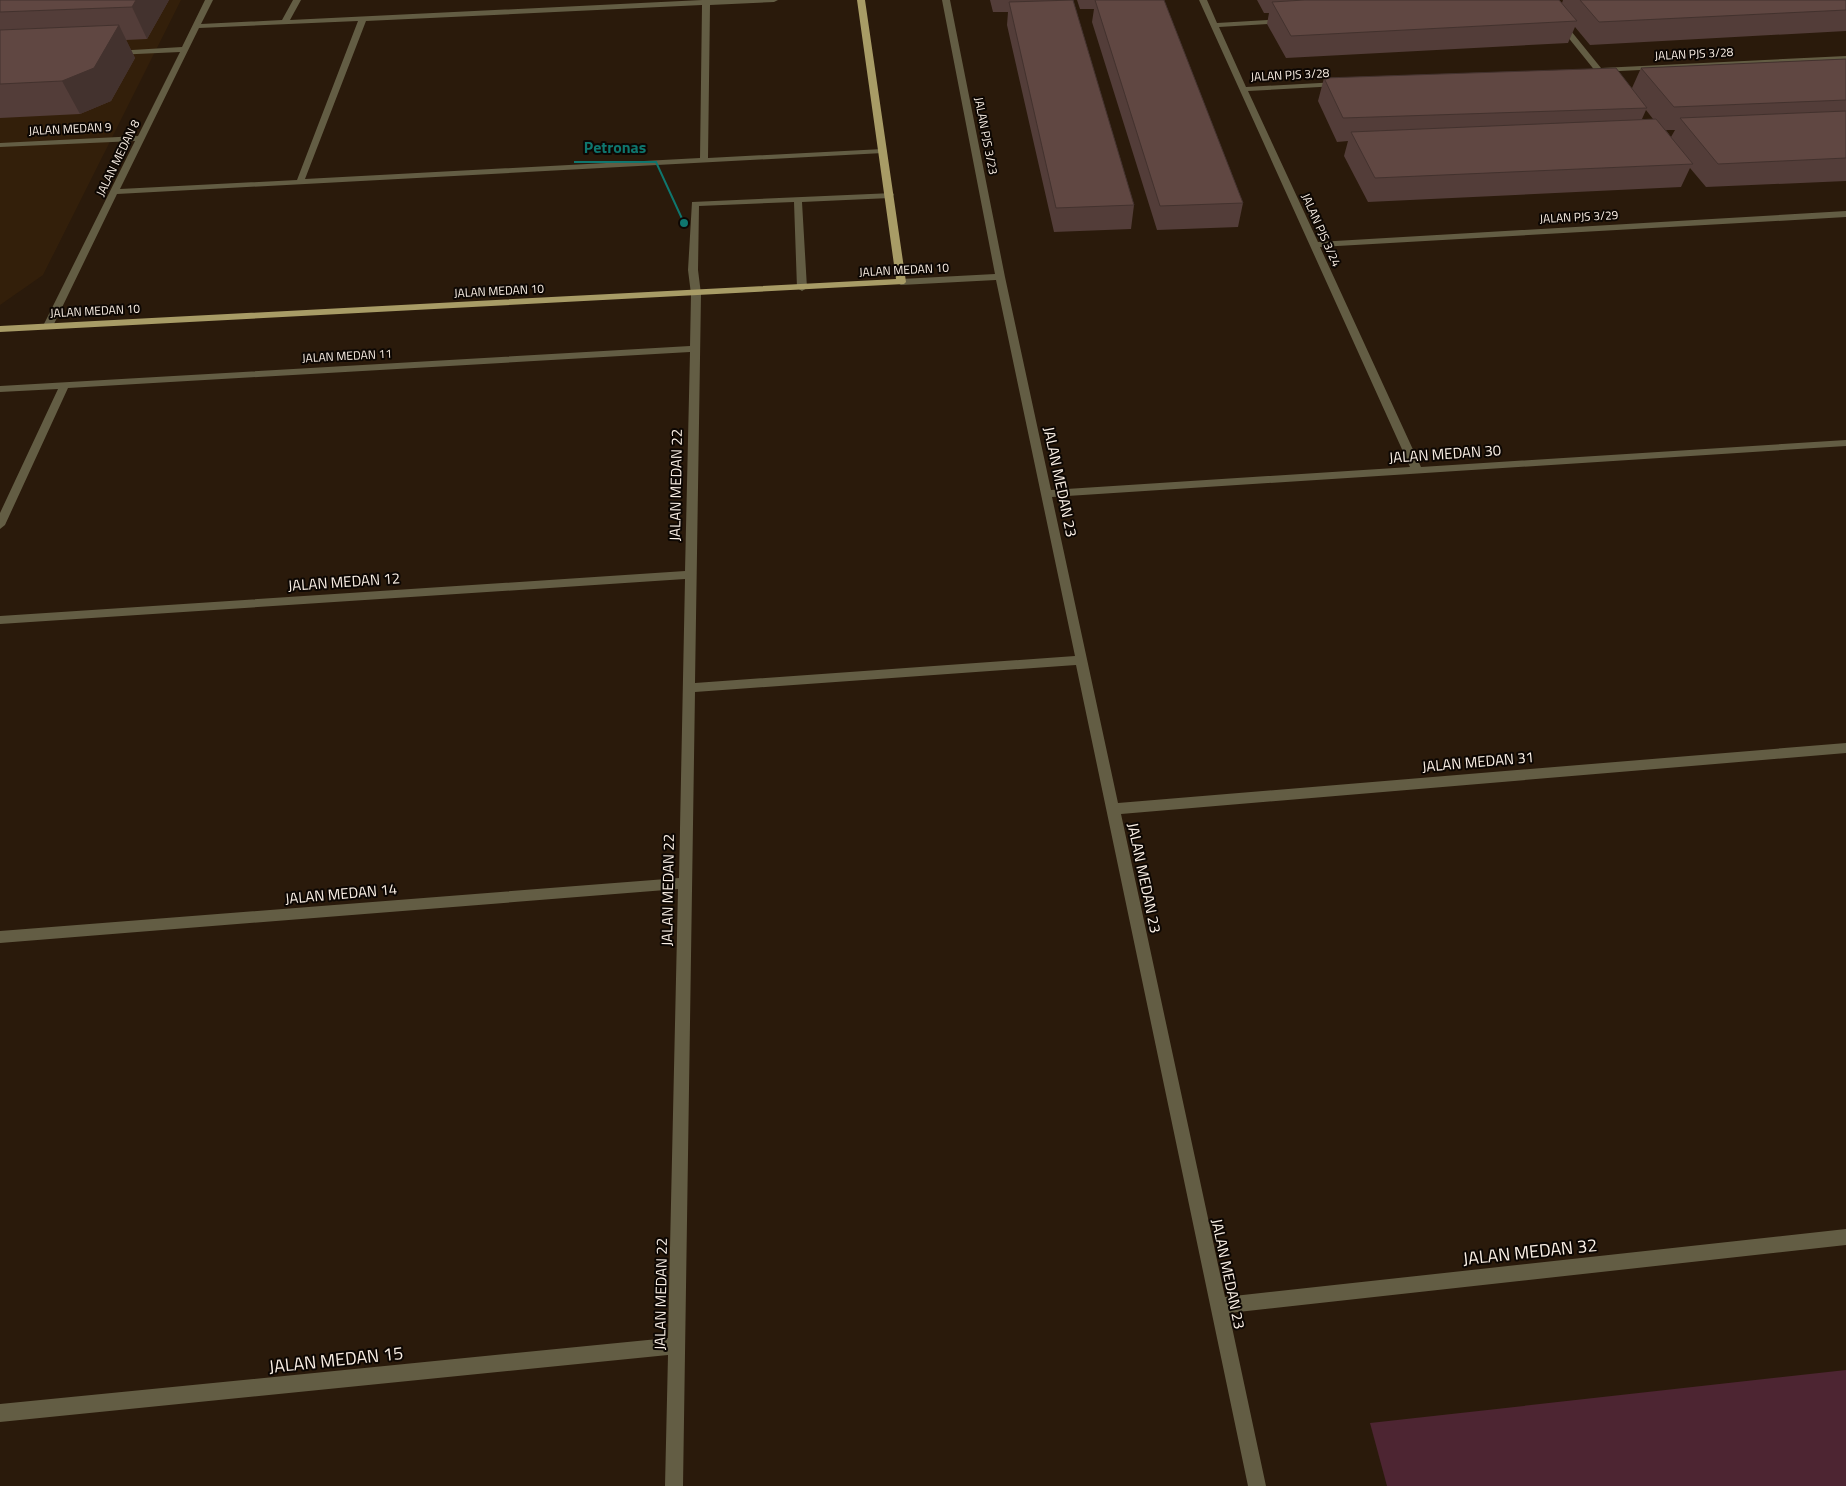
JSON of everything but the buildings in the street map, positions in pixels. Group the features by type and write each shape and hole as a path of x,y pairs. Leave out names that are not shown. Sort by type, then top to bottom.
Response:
{"main road":[{"path":"861,0 901,282"},
{"name":"JALAN MEDAN 10","path":"0,329 901,282"}],"street":[{"name":"JALAN MEDAN 8","path":"48,326 209,0"},
{"path":"285,22 297,0"},
{"path":"197,26 774,0"},
{"name":"JALAN PJS 3/23","path":"946,0 1000,277"},
{"name":"JALAN PJS 3/24","path":"1203,0 1417,470"},
{"path":"1542,0 1599,70"},
{"path":"704,160 706,2"},
{"path":"1538,8 1558,7"},
{"path":"300,182 363,18"},
{"path":"1214,24 1293,20"},
{"path":"108,53 186,49"},
{"name":"JALAN PJS 3/28","path":"1590,71 1846,58"},
{"name":"JALAN PJS 3/28","path":"1244,89 1342,84"},
{"name":"JALAN MEDAN 9","path":"0,145 141,138"},
{"path":"114,192 883,151"},
{"path":"802,288 798,199 890,195"},
{"name":"JALAN MEDAN 22","path":"674,1486 696,294 693,270 695,204 798,199"},
{"name":"JALAN PJS 3/29","path":"1314,244 1846,214"},
{"name":"JALAN MEDAN 10","path":"901,282 1000,277"},
{"name":"JALAN MEDAN 23","path":"1000,277 1257,1486"},
{"name":"JALAN MEDAN 11","path":"0,389 695,349"},
{"path":"0,526 66,385"},
{"name":"JALAN MEDAN 30","path":"1046,494 1846,443"},
{"name":"JALAN MEDAN 12","path":"0,620 690,575"},
{"path":"688,688 1082,660"},
{"name":"JALAN MEDAN 31","path":"1113,809 1846,748"},
{"name":"JALAN MEDAN 14","path":"0,937 685,883"},
{"name":"JALAN MEDAN 32","path":"1219,1306 1846,1237"},
{"name":"JALAN MEDAN 15","path":"0,1413 676,1346"}],"shaded area":[{"path":"0,0 181,0 43,275 0,305"},
{"path":"1846,1370 1846,1486 1387,1486 1370,1423"}],"place":[{"name":"Petronas","path":"684,223"}]}
